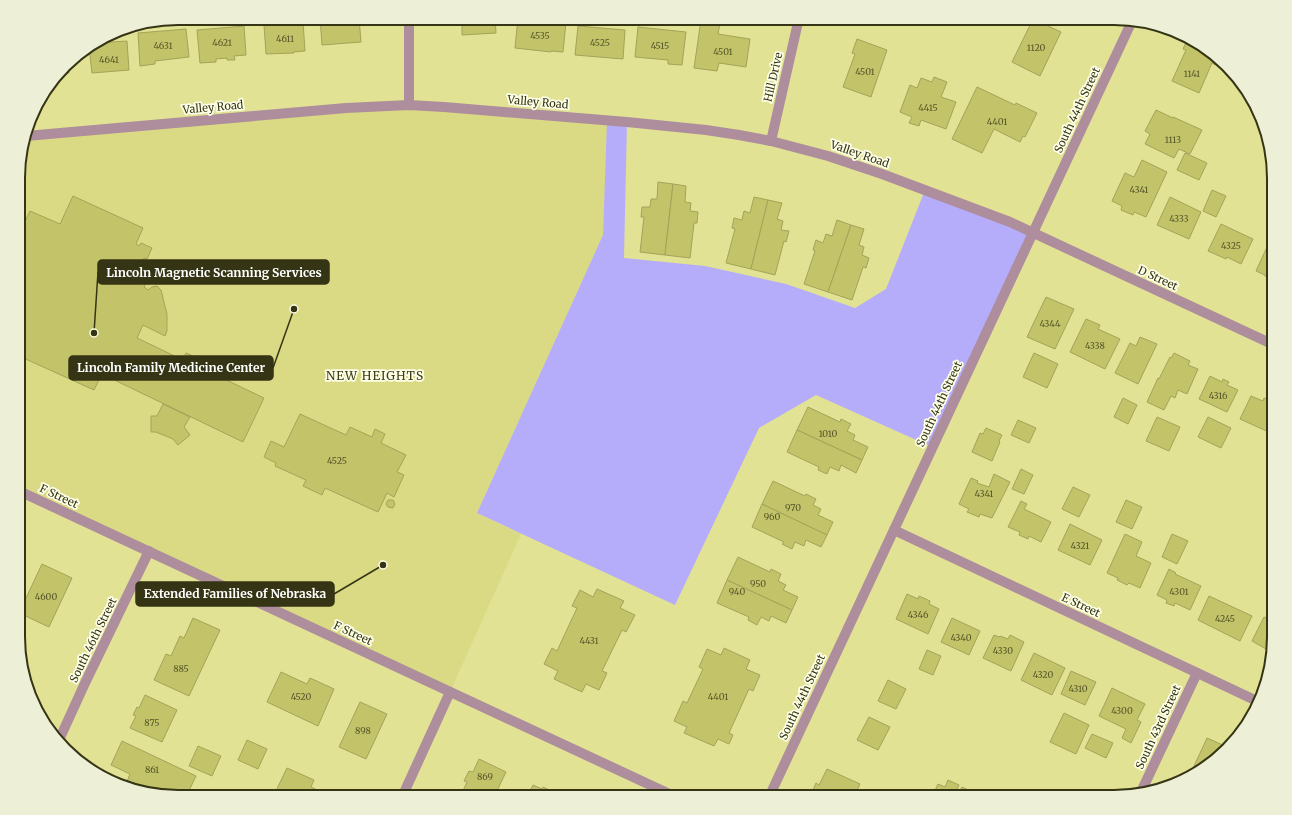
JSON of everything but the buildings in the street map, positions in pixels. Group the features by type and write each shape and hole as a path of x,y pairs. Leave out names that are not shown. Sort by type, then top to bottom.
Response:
{"street":[{"path":"409,25 409,106"},
{"name":"Hill Drive","path":"771,141 797,25"},
{"name":"South 44th Street","path":"772,790 1130,26"},
{"name":"Valley Road","path":"31,136 346,108 409,106 466,108 634,123 706,130 771,141 828,156 882,174 1033,232"},
{"name":"D Street","path":"1033,232 1267,342"},
{"name":"F Street","path":"25,494 661,790"},
{"name":"E Street","path":"894,530 1253,699"},
{"name":"South 46th Street","path":"61,735 149,551"},
{"name":"South 43rd Street","path":"1143,787 1197,673"},
{"path":"405,790 450,692"}],"shaded area":[{"path":"409,105 607,120 603,235 477,513 521,534 450,692 25,494 25,168 31,136"},
{"path":"607,120 627,122 624,258 705,266 786,284 855,308 886,289 925,190 1033,232 932,447 816,395 759,428 675,605 477,513 603,235"}],"place":[{"name":"Lincoln Family Medicine Center","path":"294,309"},
{"name":"Lincoln Magnetic Scanning Services","path":"94,333"},
{"name":"Extended Families of Nebraska","path":"383,565"}],"district":[{"name":"NEW HEIGHTS","path":"375,375"}]}
